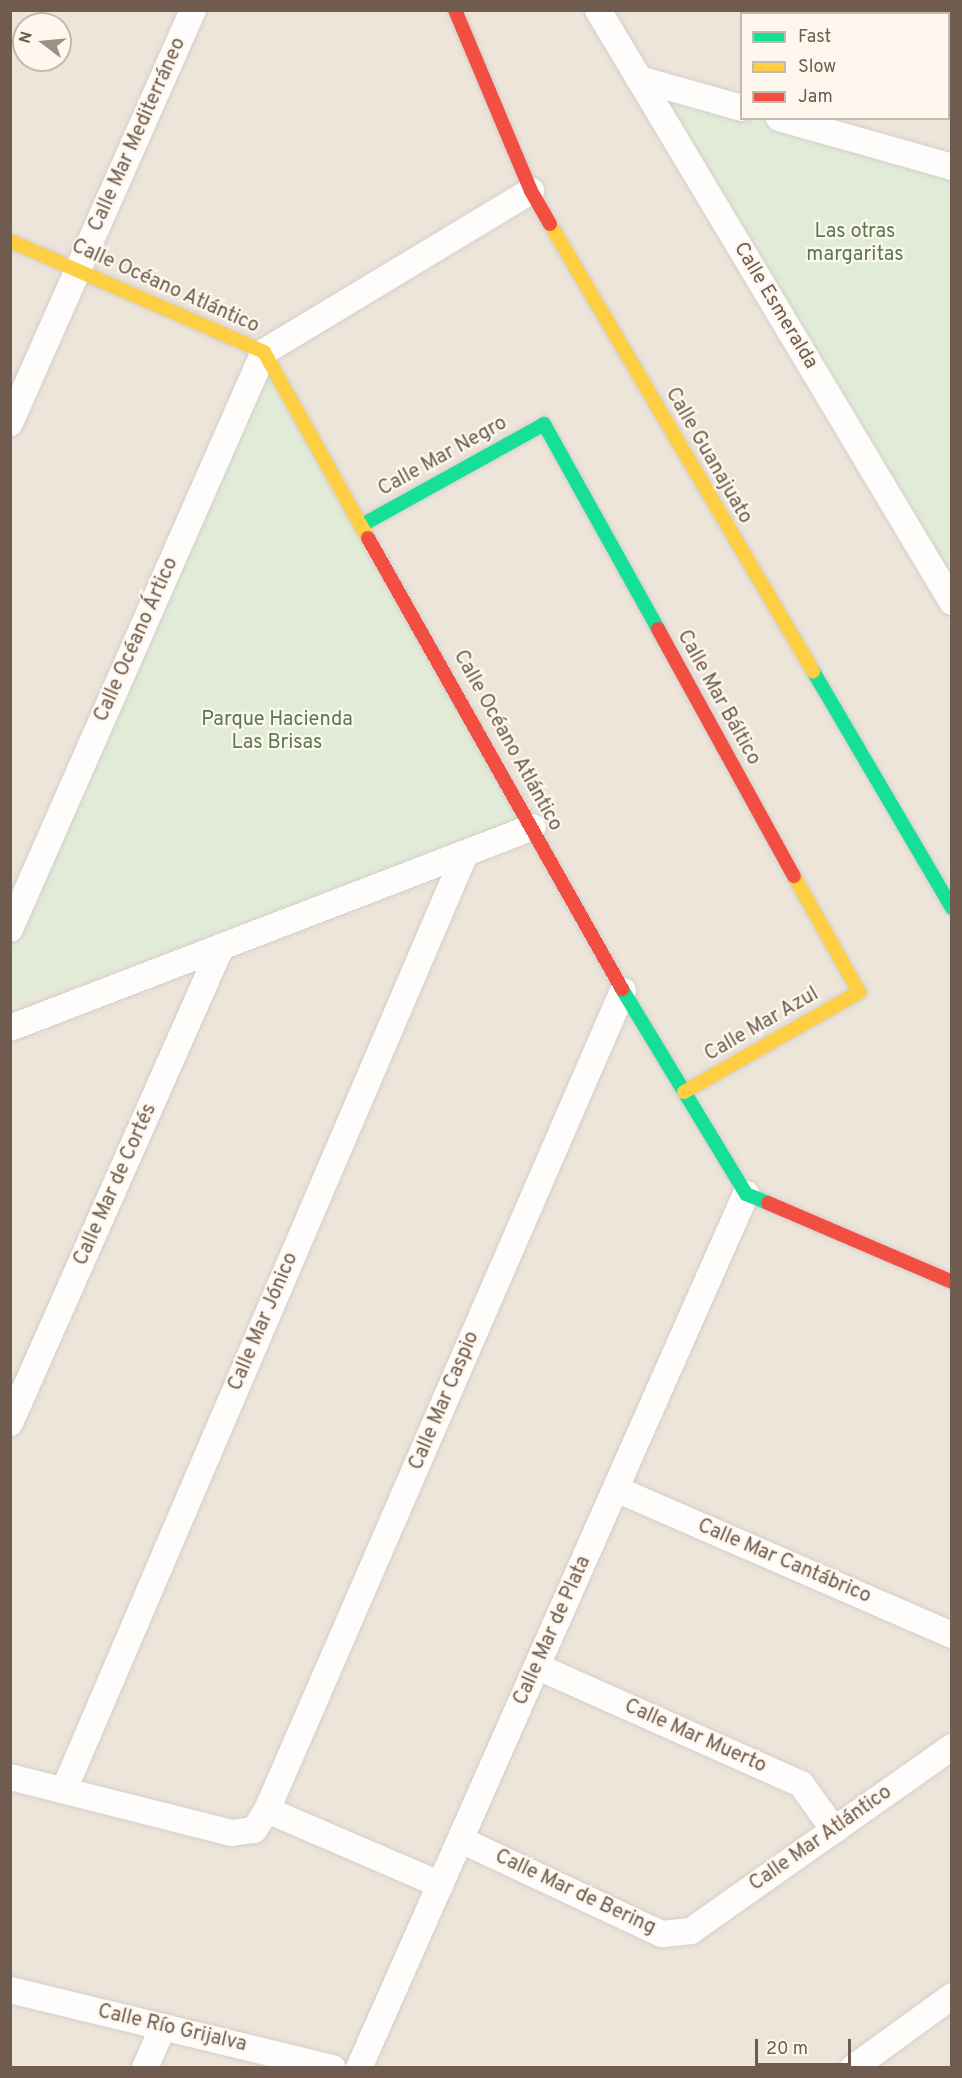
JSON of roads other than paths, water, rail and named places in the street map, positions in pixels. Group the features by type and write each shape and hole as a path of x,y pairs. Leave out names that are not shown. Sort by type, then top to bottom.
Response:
{"street":[{"name":"Calle Mar Mediterráneo","path":"10,423 193,10"},
{"name":"Calle Guanajuato","path":"455,10 531,191 951,908"},
{"name":"Calle Esmeralda","path":"598,10 951,602"},
{"path":"639,79 740,108"},
{"path":"786,120 951,167"},
{"path":"264,352 531,191"},
{"name":"Calle Océano Atlántico","path":"10,241 264,352 534,827 623,992 746,1194"},
{"name":"Calle Océano Ártico","path":"10,929 264,352"},
{"name":"Calle Mar Negro","path":"362,525 544,424"},
{"name":"Calle Mar Báltico","path":"544,424 859,992"},
{"path":"10,1028 534,827"},
{"name":"Calle Mar Jónico","path":"64,1791 465,854"},
{"name":"Calle Mar de Cortés","path":"10,1423 221,947"},
{"name":"Calle Mar Caspio","path":"10,1777 232,1833 254,1830 267,1810 623,992"},
{"name":"Calle Mar Azul","path":"684,1092 859,992"},
{"path":"746,1194 951,1282"},
{"name":"Calle Mar de Plata","path":"359,2067 746,1194"},
{"name":"Calle Mar Cantábrico","path":"616,1489 951,1635"},
{"name":"Calle Mar Muerto","path":"538,1667 801,1784 834,1830"},
{"name":"Calle Mar Atlántico","path":"691,1931 951,1747"},
{"path":"267,1810 441,1885"},
{"name":"Calle Mar de Bering","path":"461,1840 662,1934 691,1931"},
{"name":"Calle Río Grijalva","path":"10,1990 333,2067"},
{"path":"864,2065 951,1996"},
{"path":"144,2067 163,2027"}],"park label":[{"name":"Las otras margaritas","path":"855,244"},
{"name":"Parque Hacienda Las Brisas","path":"277,732"}]}
